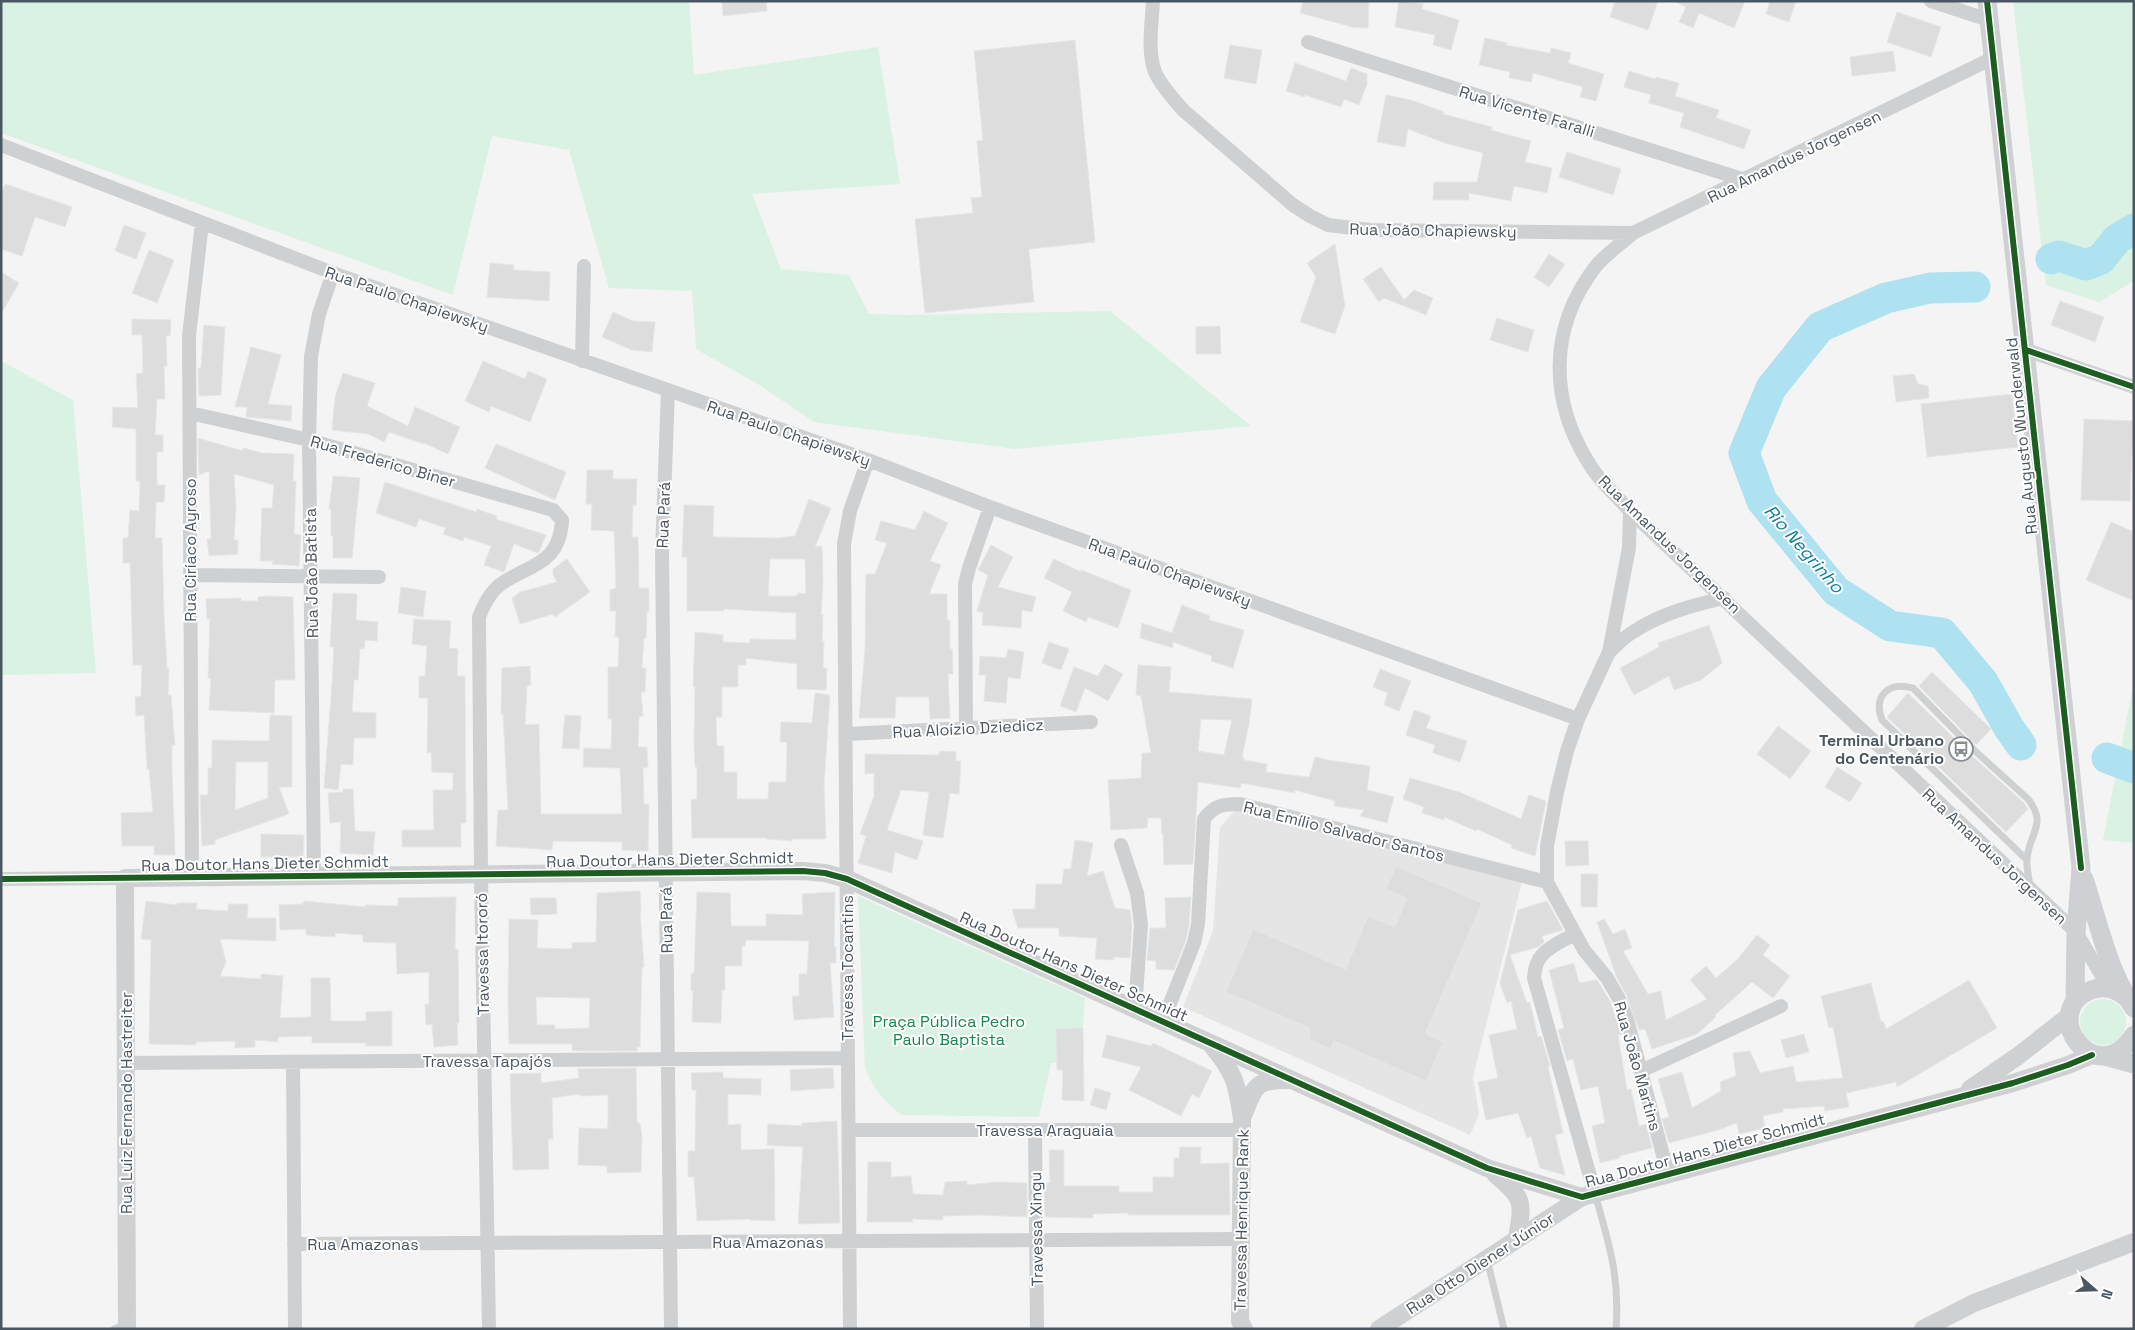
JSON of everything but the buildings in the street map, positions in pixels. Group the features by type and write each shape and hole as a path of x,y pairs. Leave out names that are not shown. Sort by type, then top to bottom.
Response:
{"main road":[{"name":"Rua Augusto Wunderwald","path":"1987,1 2026,350 2080,868 2072,1009 2069,1028 2073,1039 2081,1049 2098,1055"},
{"name":"Rua Augusto Wunderwald","path":"2080,868 2111,961 2130,1003"},
{"path":"2072,1009 2084,993 2096,988 2109,988 2118,992 2130,1003"},
{"path":"2098,1055 2117,1053 2127,1046 2134,1035"},
{"path":"2098,1055 2134,1064"}],"street":[{"name":"Rua João Chapiewsky","path":"1153,1 1152,52 1155,71 1169,93 1183,110 1293,205 1328,225 1370,230 1633,233"},
{"path":"1931,1 1988,20"},
{"name":"Rua Vicente Faralli","path":"1308,42 1746,180"},
{"name":"Rua Amandus Jorgensen","path":"1993,58 1746,180 1633,233 1596,265 1577,296 1564,331 1558,365 1560,396 1571,432 1590,467 1630,510 2031,892 2076,932 2109,988"},
{"name":"Rua Paulo Chapiewsky","path":"1,146 202,222 332,274 868,460 990,508 1578,719"},
{"name":"Rua Ciríaco Ayroso","path":"192,877 189,336 202,222"},
{"path":"582,361 584,266"},
{"name":"Rua João Batista","path":"314,876 309,440 313,341 319,314 332,274"},
{"path":"2026,350 2134,387"},
{"name":"Rua Pará","path":"668,390 662,553 671,1329"},
{"name":"Rua Frederico Biner","path":"190,413 309,440 553,510 562,520 562,528"},
{"name":"Travessa Tocantins","path":"850,1329 844,544 850,511 868,460"},
{"path":"966,728 965,584 990,508"},
{"name":"Rua João Martins","path":"1630,510 1629,548 1609,652 1578,719 1557,792 1547,846 1547,882 1574,934 1618,997 1627,1019 1668,1174"},
{"name":"Travessa Itororó","path":"490,1329 481,874 479,617 496,589 504,582 534,567 545,559 553,550 562,528"},
{"path":"190,575 379,577"},
{"path":"1609,652 1633,632 1664,616 1690,606 1724,598"},
{"name":"Rua Aloízio Dziedicz","path":"846,734 1091,722"},
{"name":"Rua Emílio Salvador Santos","path":"1163,1021 1194,943 1198,924 1204,819 1211,809 1226,804 1240,804 1547,882"},
{"path":"1121,845 1137,893 1141,924 1135,1009"},
{"name":"Rua Doutor Hans Dieter Schmidt","path":"1,879 803,871 825,873 847,879 1487,1168 1588,1196 1955,1099 2098,1055"},
{"name":"Rua Luiz Fernando Hastreiter","path":"123,1327 126,1063 125,878"},
{"path":"1574,934 1541,954 1534,966 1534,978 1588,1196"},
{"path":"1641,1071 1781,1006"},
{"name":"Rua Doutor Hans Dieter Schmidt","path":"1955,1099 2018,1056 2072,1009"},
{"name":"Travessa Henrique Rank","path":"1208,1042 1229,1066 1238,1086 1242,1124 1241,1326"},
{"name":"Travessa Tapajós","path":"126,1063 848,1058"},
{"path":"293,1062 295,1329"},
{"name":"Travessa Henrique Rank","path":"1242,1124 1251,1095 1257,1086 1266,1080 1293,1080"},
{"name":"Travessa Araguaia","path":"849,1130 1035,1130 1242,1124"},
{"name":"Travessa Xingu","path":"1035,1130 1037,1329"},
{"path":"1487,1168 1516,1191 1520,1204 1517,1239"},
{"name":"Rua Otto Diener Júnior","path":"1379,1329 1517,1239 1588,1196"},
{"name":"Rua Amazonas","path":"294,1244 1241,1239"},
{"path":"1923,1329 1974,1303 2134,1242"}],"lane":[{"path":"2026,859 1882,720 1879,711 1880,700 1885,692 1894,686 1904,685 1913,688 1974,750 2036,808 2038,819 2026,859 2031,892"},
{"path":"1588,1196 1616,1275 1618,1295 1616,1329"},
{"path":"1487,1259 1504,1329"}],"shaded area":[{"path":"1236,809 1522,882 1473,1077 1479,1115 1470,1135 1183,1007 1213,931 1220,827"}],"green space":[{"path":"1,1 689,1 694,75 878,47 900,184 752,194 781,269 849,275 869,314 1110,311 1251,426 1015,449 814,422 761,386 696,349 692,291 609,288 569,150 492,136 453,295 1,133"},
{"path":"2013,1 2134,1 2134,281 2099,302 2046,285"},
{"path":"1,361 73,400 96,673 1,675"},
{"path":"2134,681 2134,843 2103,840"},
{"name":"Praça Pública Pedro Paulo Baptista","path":"858,896 1085,998 1080,1063 1051,1063 1039,1117 902,1115 880,1095 865,1069"},
{"path":"2103,999 2116,1003 2122,1009 2126,1022 2122,1035 2116,1041 2103,1045 2090,1041 2084,1035 2080,1022 2084,1009 2090,1003"}],"waterway":[{"name":"Rio Negrinho","path":"2051,259 2059,256 2086,265 2101,259 2117,239 2134,229"},
{"name":"Rio Negrinho","path":"1975,287 1930,288 1886,298 1820,327 1771,388 1744,453 1762,501 1836,591 1890,626 1942,633 1983,682 2021,745"},
{"name":"Rio Negrinho","path":"2107,758 2134,768"}],"cycle path":[{"path":"1987,1 2081,868"},
{"path":"2026,350 2134,387"},
{"path":"1,879 803,871 825,873 847,879 1487,1168 1582,1197 2013,1083 2092,1055"}],"place":[{"name":"Terminal Urbano do Centenário","path":"1961,749"}]}
